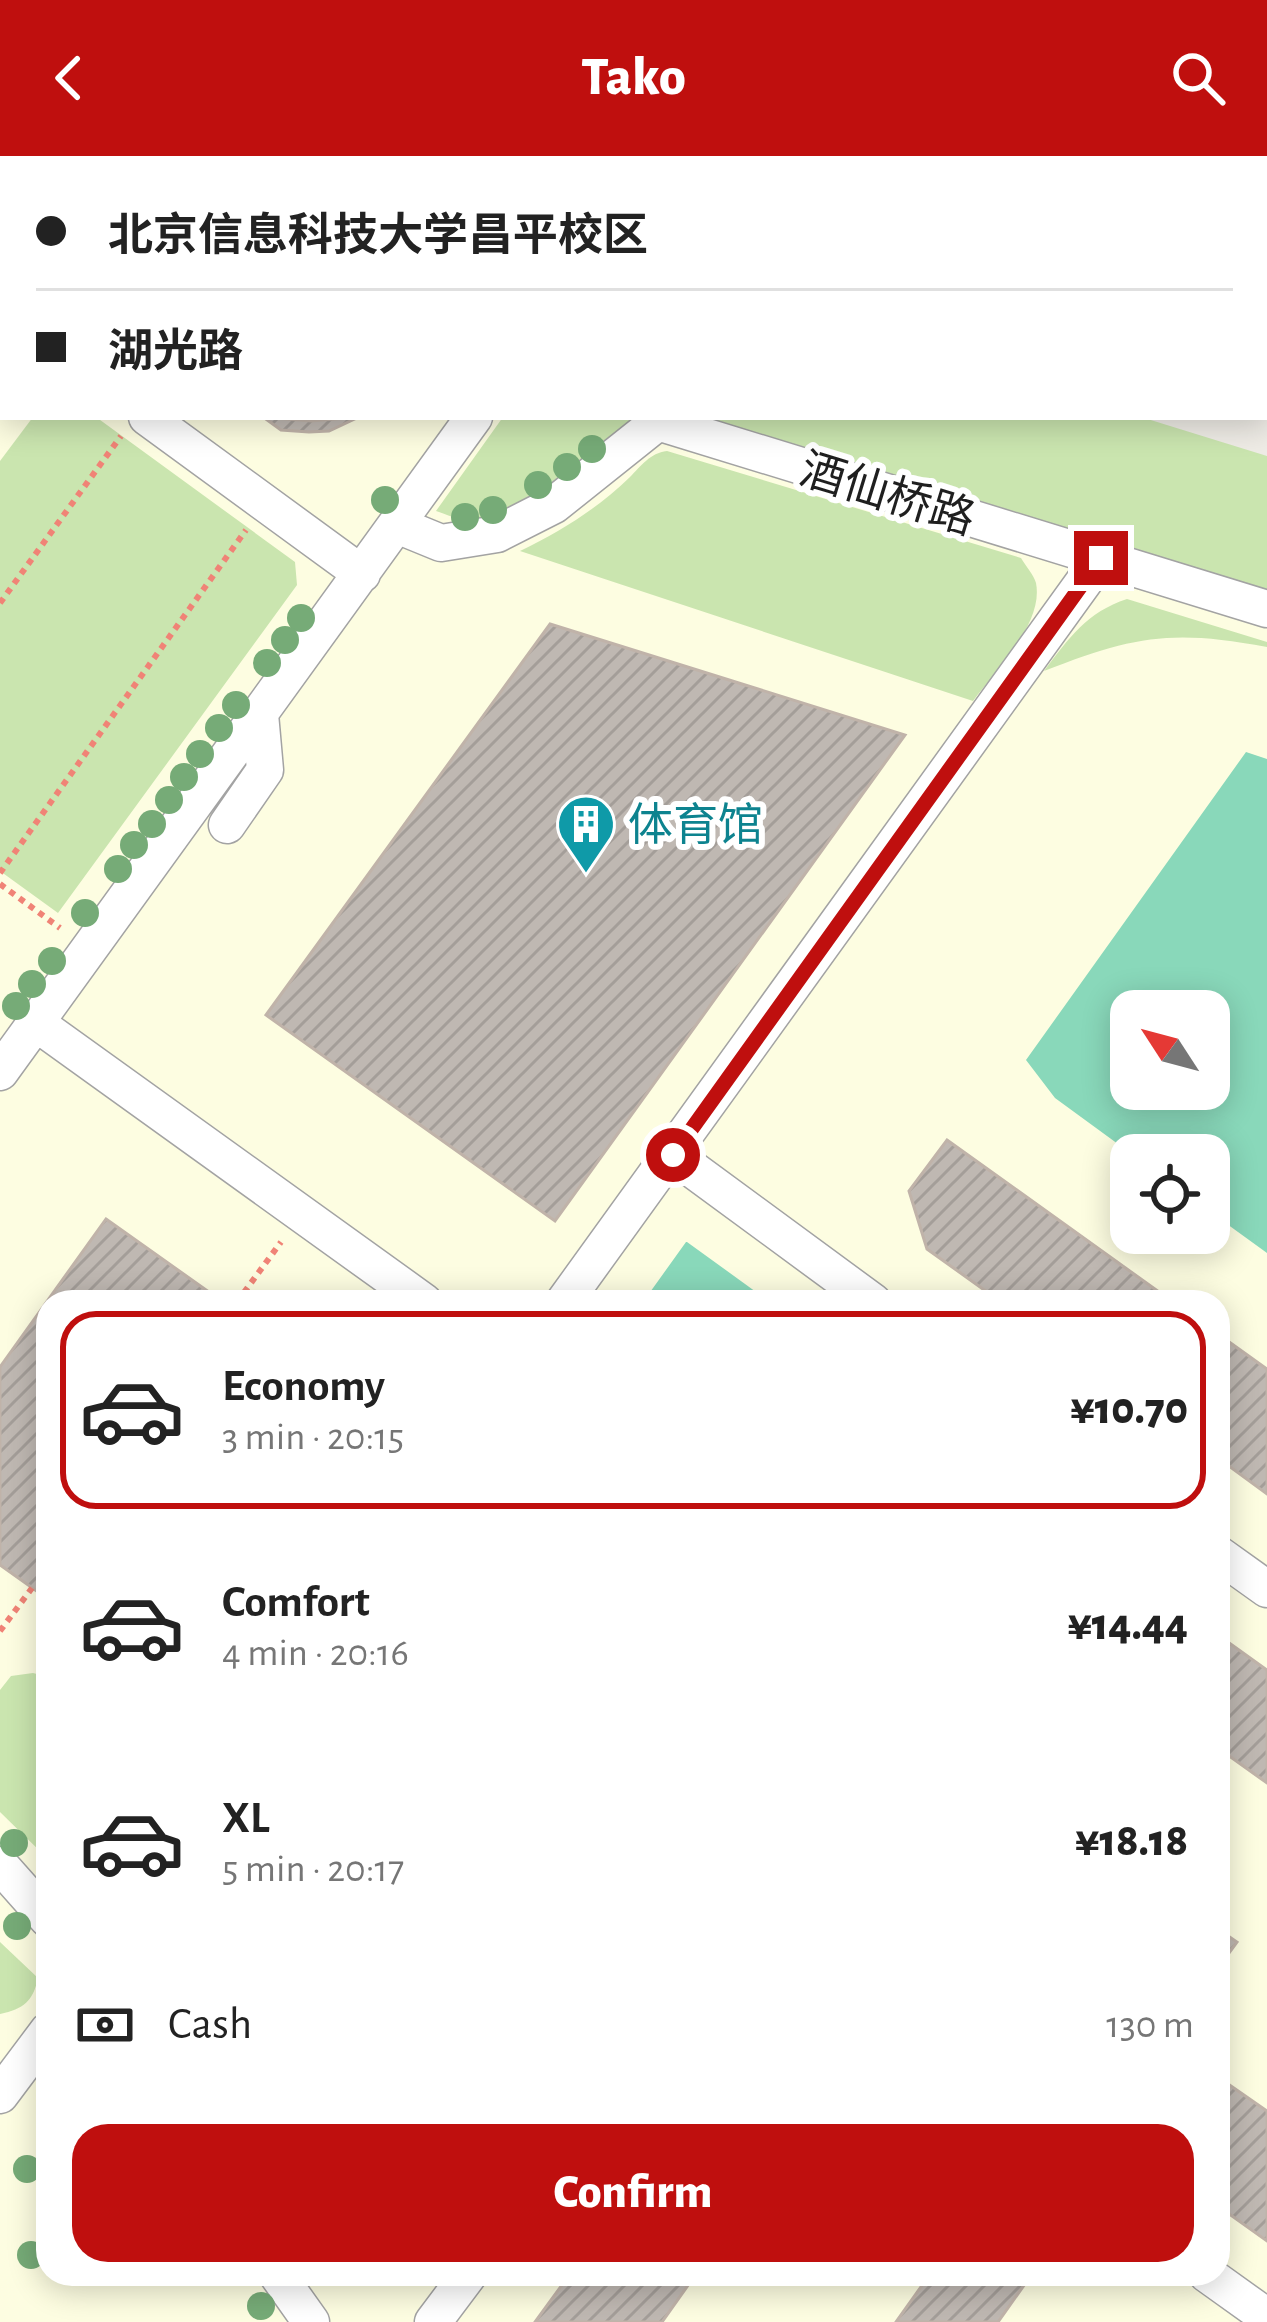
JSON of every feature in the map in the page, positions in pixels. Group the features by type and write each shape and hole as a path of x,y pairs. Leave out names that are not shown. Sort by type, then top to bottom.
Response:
{"street":[{"path":"0,1072 472,420"},
{"name":"酒仙桥路","path":"397,525 441,544 497,534 554,505 658,422 1267,609"},
{"path":"134,426 265,504 362,574"},
{"path":"573,1290 1101,558"},
{"path":"227,825 266,770 260,714"},
{"path":"36,1023 407,1290"},
{"path":"673,1155 856,1290"},
{"path":"1230,1563 1267,1589"},
{"path":"0,1865 36,1906"},
{"path":"0,2095 36,2047"},
{"path":"286,2286 311,2322"},
{"path":"434,2322 460,2286"},
{"path":"1224,2286 1267,2317"}],"path":[{"path":"0,603 134,426"},
{"path":"0,873 265,504"},
{"path":"0,884 89,949"},
{"path":"246,1290 302,1214"},
{"path":"0,1631 32,1588"}],"shaded area":[{"path":"0,420 760,420 1267,583 1267,2322 0,2322"}],"green space":[{"path":"31,420 100,420 295,562 297,585 58,913 0,871 0,461"},
{"path":"501,420 642,420 512,508 473,521 436,511"},
{"path":"702,420 1151,420 1267,456 1267,590"},
{"path":"667,451 1021,558 1036,583 1033,615 973,701 520,551 578,518 651,457"},
{"path":"1127,599 1267,642 1267,647 1205,638 1153,639 1044,671 1090,619"},
{"path":"1246,752 1267,759 1267,1253 1230,1226 1230,1134 1110,1134 1110,1138 1055,1098 1026,1060"},
{"path":"687,1242 753,1290 652,1290"},
{"path":"36,1674 36,1847 0,1812 0,1690 11,1676"},
{"path":"0,1942 36,1976 36,1984 26,2003 0,2014"}],"building":[{"path":"267,420 353,420 329,431 281,430"},
{"name":"体育馆","path":"550,624 905,735 555,1221 266,1015"},
{"path":"947,1140 1156,1290 984,1290 927,1249 909,1191"},
{"path":"106,1219 206,1290 55,1290"},
{"path":"36,1317 36,1590 0,1565 0,1367"},
{"path":"1230,1343 1267,1369 1267,1494 1230,1467"},
{"path":"1230,1644 1267,1670 1267,1783 1230,1757"},
{"path":"1230,2085 1267,2111 1267,2241 1230,2215"},
{"path":"561,2286 688,2286 662,2322 535,2322"},
{"path":"922,2286 1024,2286 998,2322 896,2322"}],"place":[{"name":"体育馆","path":"586,875"}],"route":[{"path":"673,1155 1101,558"}]}
